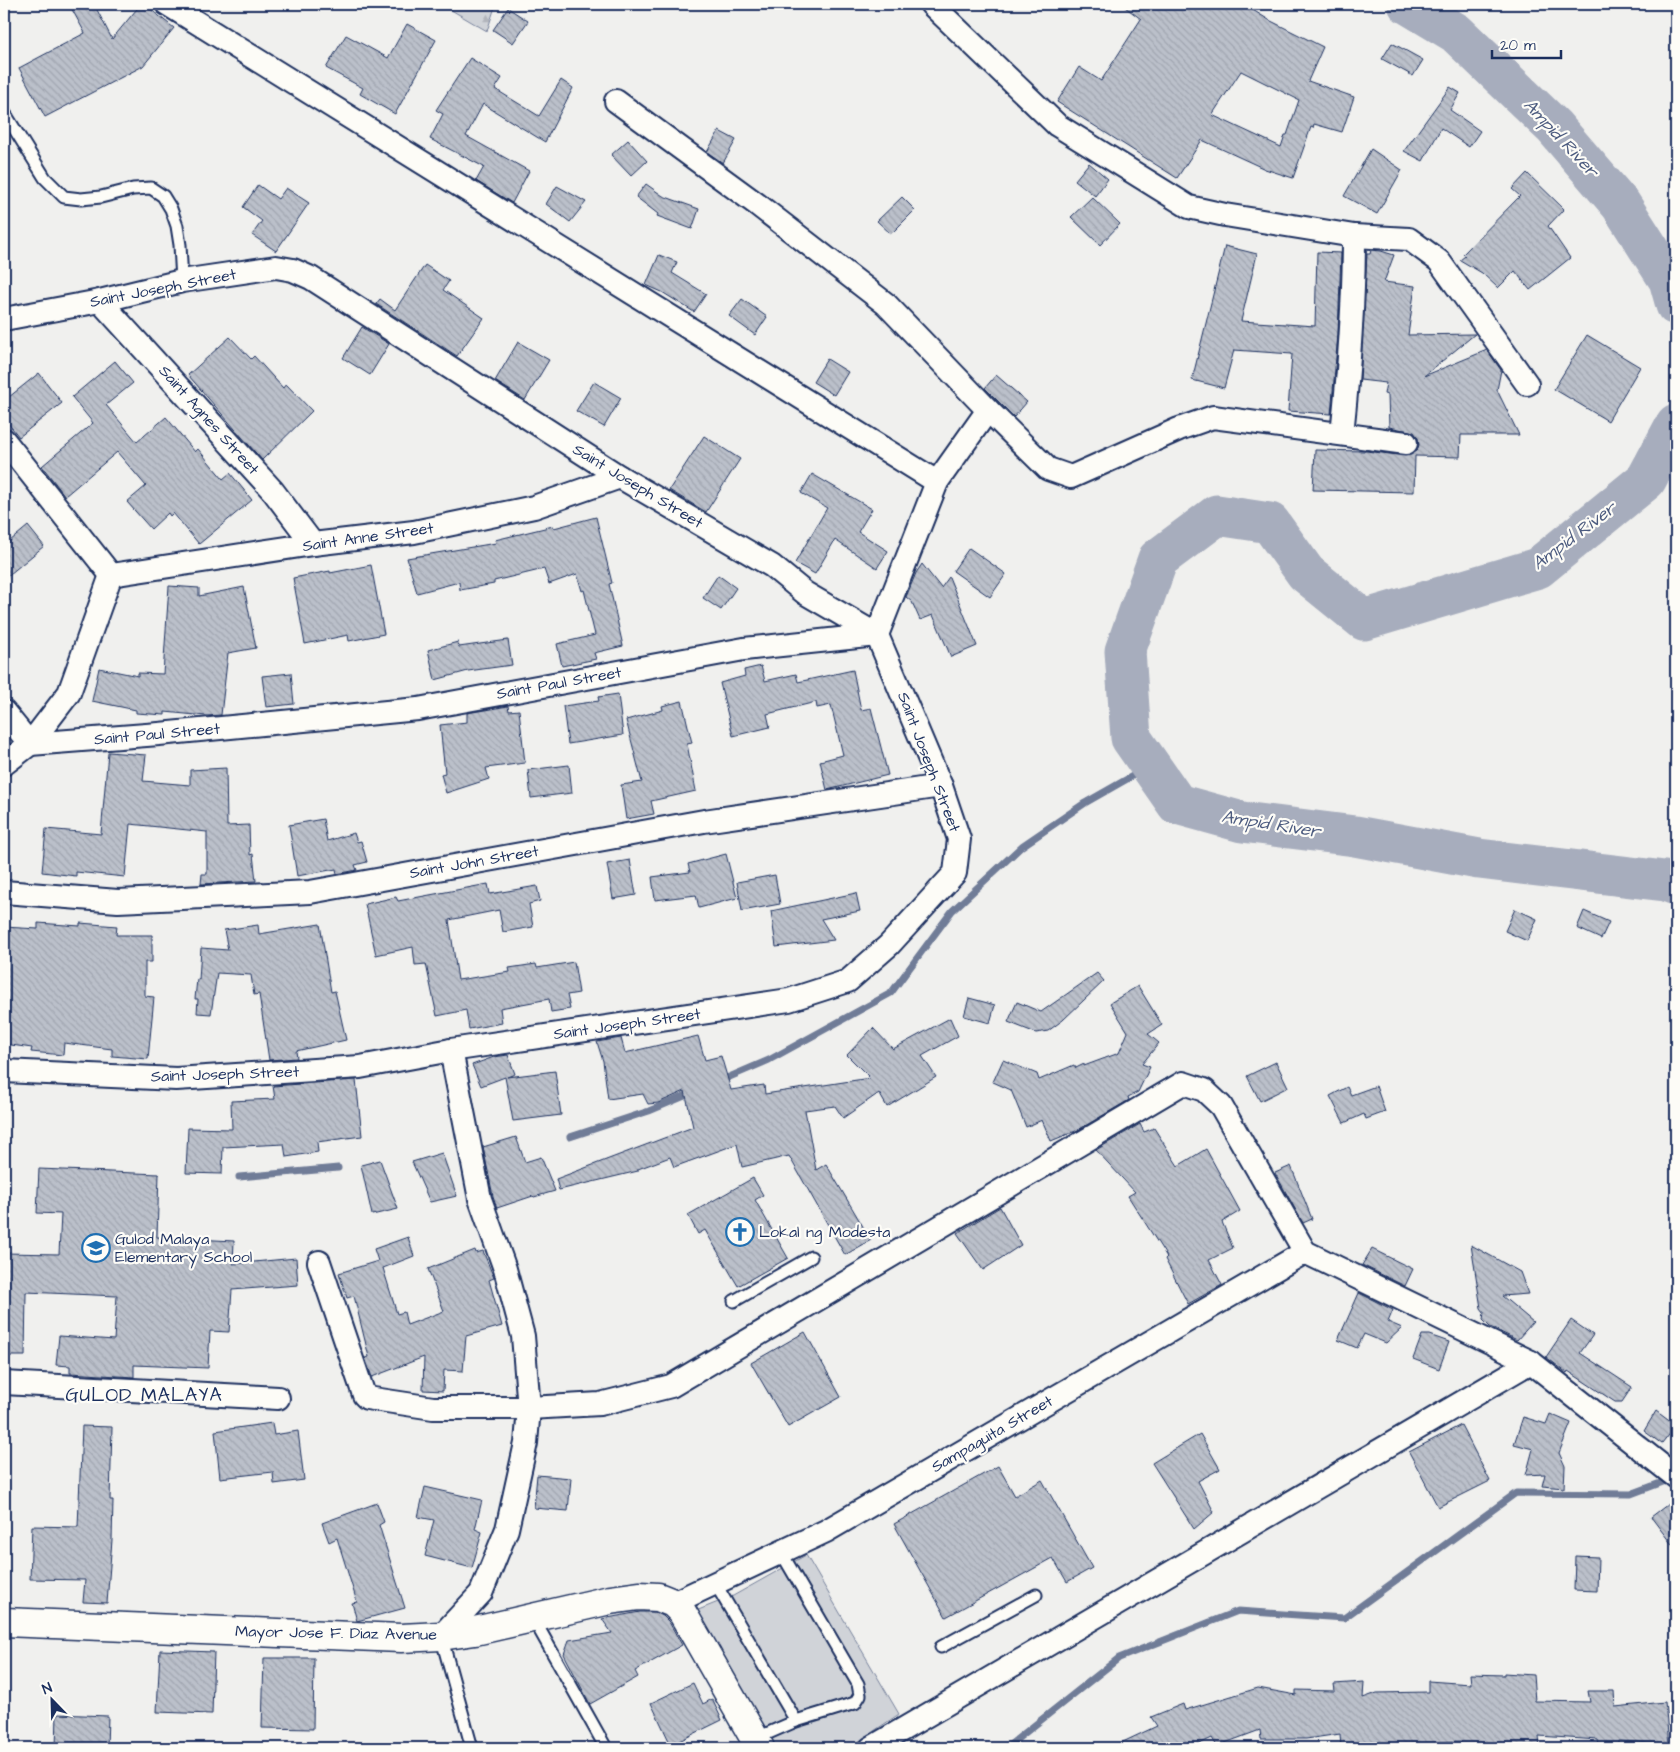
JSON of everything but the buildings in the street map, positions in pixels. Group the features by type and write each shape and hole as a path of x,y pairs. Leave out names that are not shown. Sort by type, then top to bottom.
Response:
{"main road":[{"name":"Mayor Jose F. Diaz Avenue","path":"4,1622 401,1638 441,1636 475,1631 610,1600 639,1596 658,1597 673,1603"},
{"path":"673,1603 690,1624 757,1744"}],"street":[{"path":"167,4 937,482"},
{"path":"931,4 1057,125 1189,208 1354,236 1409,238 1439,261 1527,384"},
{"path":"616,100 758,205 886,304 1048,469 1071,477 1170,432 1213,417 1406,443"},
{"path":"1342,434 1350,359 1354,236"},
{"name":"Saint Joseph Street","path":"4,319 100,301 182,281 276,267 294,270 311,278 620,477 772,566 805,592 877,634 941,786 959,839 955,873 889,945 848,981 789,1000 451,1050 360,1067 176,1079 4,1070"},
{"name":"Saint Agnes Street","path":"100,301 273,491 313,544"},
{"path":"877,634 937,482 988,410"},
{"path":"4,440 111,575 69,694 30,744 4,764"},
{"name":"Saint Anne Street","path":"111,575 313,544 414,532 534,507 620,477"},
{"name":"Saint Paul Street","path":"30,744 159,734 418,709 744,649 877,634"},
{"path":"4,712 30,744"},
{"name":"Saint John Street","path":"4,892 118,901 310,892 704,820 941,786"},
{"path":"441,1636 481,1594 507,1529 526,1443 529,1408 523,1336 505,1269 480,1199 451,1050"},
{"path":"319,1262 364,1395 368,1398 433,1408 529,1408 600,1404 671,1386 1183,1083 1204,1090 1221,1106 1306,1252 1531,1362 1671,1473"},
{"name":"Sampaguita Street","path":"673,1603 826,1531 1306,1252"},
{"path":"871,1748 1531,1362"},
{"path":"4,1383 278,1398"}],"lane":[{"path":"4,112 45,178 64,198 101,197 133,189 151,188 163,196 171,209 177,226 182,281"},
{"path":"734,1302 811,1257"},
{"path":"757,1744 796,1721 855,1703 860,1695 858,1684 781,1552"},
{"path":"716,1583 796,1721"},
{"path":"941,1647 1036,1594"},
{"path":"533,1618 606,1748"},
{"path":"441,1636 472,1748"}],"green space":[{"path":"441,4 496,4 487,31"},
{"path":"806,1555 899,1714 849,1748 767,1748 691,1613 733,1596"}],"waterway":[{"name":"Ampid River","path":"1408,4 1456,33 1554,127 1621,205 1669,280 1676,305"},
{"name":"Ampid River","path":"1676,424 1646,480 1538,568 1364,620 1306,573 1270,523 1217,515 1158,559 1125,651 1131,738 1177,804 1242,822 1355,836 1479,859 1665,881 1676,885"},
{"path":"720,1081 769,1060 891,993 952,911 1022,846 1085,803 1150,766"},
{"path":"570,1137 649,1111 694,1092"},
{"path":"239,1177 338,1168"},
{"path":"1006,1748 1119,1658 1238,1611 1344,1618 1516,1493 1631,1494 1671,1479"}],"place":[{"name":"Lokal ng Modesta","path":"740,1232"},
{"name":"Gulod Malaya Elementary School","path":"96,1248"}],"district":[{"name":"GULOD MALAYA","path":"144,1395"}]}
